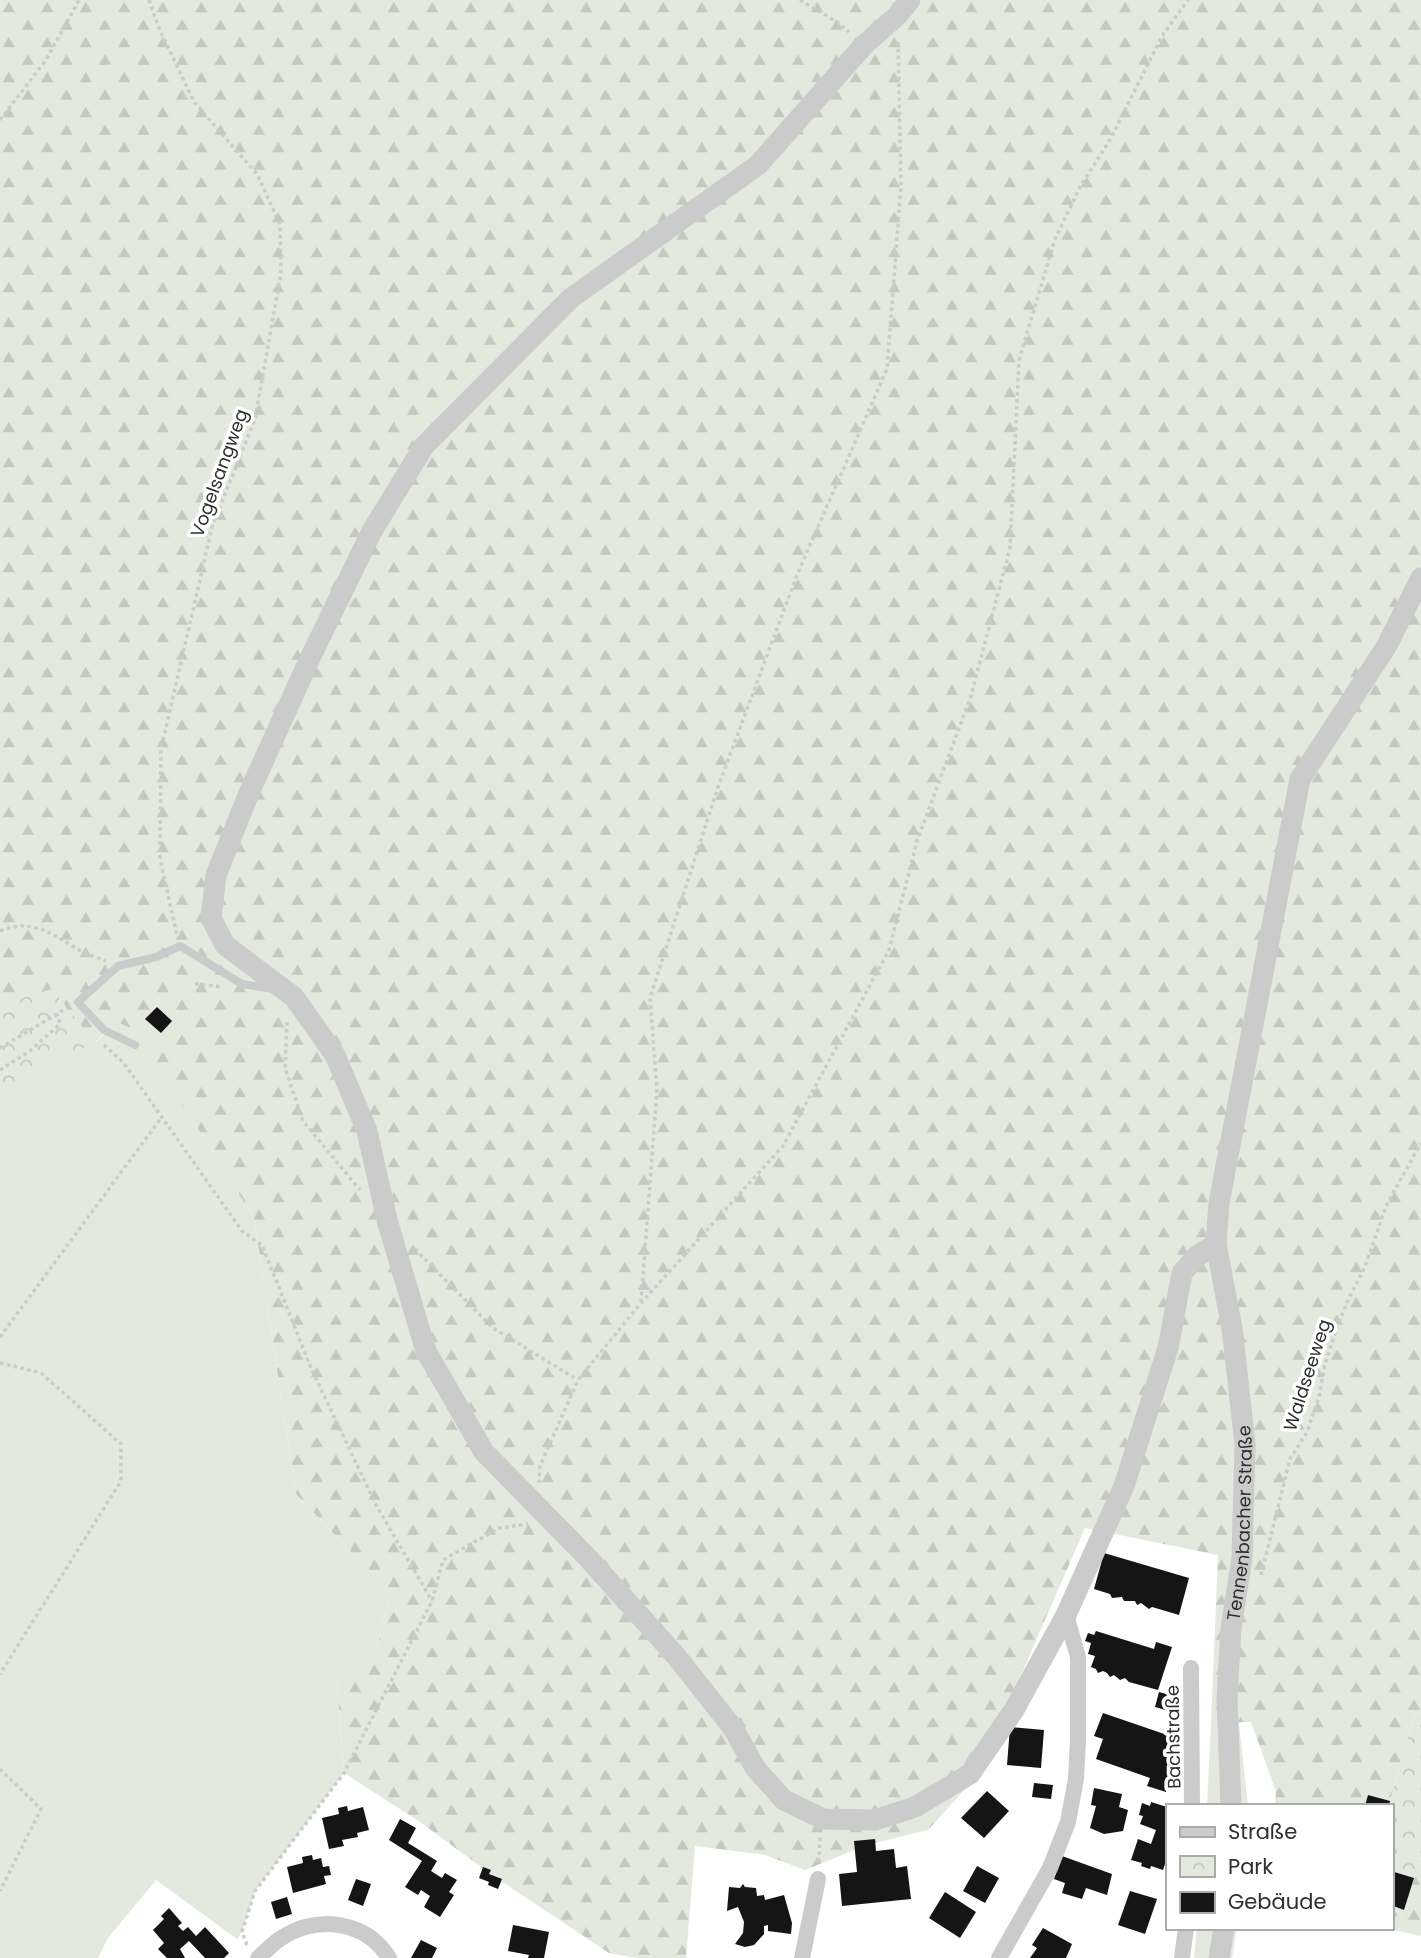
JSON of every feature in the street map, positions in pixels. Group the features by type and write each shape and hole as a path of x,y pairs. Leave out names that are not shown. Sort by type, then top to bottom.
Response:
{"street":[{"path":"904,7 864,45 758,165 571,298 424,446 378,520 311,656 249,793 216,874 211,918 225,945 294,996 335,1055 367,1131 387,1220 426,1351 484,1452 587,1557 684,1665 733,1728 756,1769 784,1800 823,1819 875,1820 915,1807 970,1774 1014,1710 1066,1615 1124,1486 1168,1348 1182,1273 1197,1256 1216,1244"},
{"name":"Tennenbacher Straße","path":"1231,1804 1227,1698 1231,1628 1242,1558 1245,1444 1232,1328 1216,1244 1219,1203 1300,779 1386,647 1421,578"},
{"path":"999,1958 1050,1868 1068,1822 1076,1779 1079,1741 1078,1657 1066,1615"},
{"name":"Bachstraße","path":"1191,1668 1192,1804"},
{"path":"802,1958 818,1879"},
{"path":"254,1954 284,1936 318,1924 346,1924 383,1948 389,1958"},
{"path":"1182,1958 1186,1930"},
{"path":"1219,1958 1224,1930"}],"lane":[{"path":"135,1045 104,1031 78,1002 118,966 156,957 180,946 242,984 288,992"}],"path":[{"path":"0,120 46,61 79,0"},
{"name":"Vogelsangweg","path":"149,0 158,26 194,102 257,174 280,224 281,273 255,419 212,527 161,749 160,859 180,946"},
{"path":"800,0 837,22 864,45"},
{"path":"538,1490 540,1466 578,1380 641,1303 783,1146 889,950 917,841 971,696 1010,548 1019,360 1055,239 1080,187 1111,138 1162,36 1188,0"},
{"path":"641,1303 657,1090 650,998 718,787 797,575 887,369 901,186 904,7"},
{"path":"0,931 11,926 44,929 79,950 118,966"},
{"path":"288,992 285,1068 303,1121 361,1191"},
{"path":"0,1048 57,1014 60,1024 30,1051 0,1070"},
{"path":"96,1037 123,1062 242,1231 262,1245 311,1368 376,1505 432,1601"},
{"path":"0,1337 161,1118"},
{"name":"Waldseeweg","path":"1258,1587 1290,1459 1307,1432 1337,1327 1364,1269 1387,1204 1421,1143"},
{"path":"387,1220 493,1328 578,1380"},
{"path":"0,1363 41,1373 121,1444 121,1481 0,1674"},
{"path":"254,1954 242,1932 256,1891 344,1773 432,1601 443,1560 499,1528 551,1521"},
{"path":"0,1769 41,1809 0,1891"},
{"path":"818,1879 823,1819"}],"green space":[{"path":"0,0 1421,0 1421,1714 1415,1713 1390,1801 1368,1796 1366,1804 1275,1804 1276,1792 1251,1722 1211,1723 1218,1555 1085,1528 977,1776 928,1830 867,1845 805,1870 765,1855 695,1846 686,1958 636,1958 609,1953 492,1875 420,1822 344,1773 337,1683 375,1656 390,1593 296,1494 254,1218 187,1111 146,1067 162,1042 117,1022 54,1080 39,1069 0,1024"},
{"path":"52,989 95,1043 12,1082 0,1092 0,1005"},
{"path":"117,1022 163,1042 147,1067 187,1111 254,1218 296,1494 390,1593 375,1656 337,1683 344,1773 255,1891 242,1932 237,1939 156,1880 108,1938 98,1958 0,1958 0,1024 95,1043"},
{"path":"1415,1713 1421,1714 1421,1857 1398,1931 1393,1929 1393,1804 1366,1804 1368,1795 1390,1801"},
{"path":"1211,1723 1239,1723 1248,1804 1207,1804"},
{"path":"1421,1857 1421,1936 1398,1931"},
{"path":"1197,1930 1237,1930 1232,1958 1194,1958"}],"building":[{"path":"157,1007 172,1021 161,1033 145,1019"},
{"path":"1104,1553 1189,1578 1179,1615 1152,1607 1149,1609 1141,1603 1137,1605 1135,1601 1124,1601 1122,1597 1112,1598 1110,1594 1094,1589"},
{"path":"1096,1631 1154,1649 1156,1642 1172,1647 1158,1690 1129,1682 1125,1678 1120,1680 1114,1675 1110,1677 1103,1671 1098,1673 1091,1667 1095,1656 1088,1654 1091,1643 1085,1641 1088,1633 1094,1635"},
{"path":"1159,1692 1174,1696 1169,1711 1155,1707"},
{"path":"1103,1713 1176,1738 1167,1764 1174,1766 1166,1792 1147,1786 1150,1778 1096,1759 1103,1739 1094,1736"},
{"path":"1010,1727 1044,1730 1041,1768 1007,1765"},
{"path":"1034,1783 1053,1785 1051,1799 1032,1797"},
{"path":"1094,1788 1122,1794 1119,1807 1128,1810 1123,1831 1104,1834 1090,1828 1096,1806 1091,1805"},
{"path":"987,1791 1009,1811 984,1838 961,1818"},
{"path":"1368,1795 1390,1801 1389,1804 1366,1804"},
{"path":"1151,1802 1166,1807 1166,1861 1163,1870 1151,1866 1150,1869 1131,1860 1138,1839 1151,1844 1156,1830 1140,1824 1143,1816 1139,1815 1142,1803 1150,1806"},
{"path":"347,1806 348,1811 363,1807 369,1830 357,1833 358,1837 342,1840 344,1846 329,1849 322,1818 339,1814 338,1808"},
{"path":"400,1819 416,1828 408,1843 437,1861 431,1871 442,1878 445,1873 457,1880 449,1892 454,1895 440,1917 424,1907 430,1896 421,1890 418,1895 405,1887 422,1861 389,1840"},
{"path":"875,1839 876,1851 894,1849 896,1868 907,1866 911,1899 842,1906 839,1874 857,1872 854,1841"},
{"path":"312,1855 313,1860 321,1858 323,1867 329,1866 331,1875 324,1876 326,1884 293,1893 287,1867 303,1863 302,1857"},
{"path":"1062,1856 1112,1874 1107,1895 1086,1888 1082,1899 1062,1893 1065,1883 1054,1879"},
{"path":"977,1866 999,1878 985,1903 963,1891"},
{"path":"483,1867 491,1870 489,1874 502,1879 498,1889 479,1878"},
{"path":"1393,1872 1414,1878 1404,1910 1393,1906"},
{"path":"356,1879 371,1884 363,1906 348,1900"},
{"path":"743,1884 745,1887 756,1888 757,1896 764,1895 765,1900 784,1895 792,1923 791,1934 768,1931 768,1925 764,1926 764,1934 754,1945 745,1947 735,1944 743,1933 744,1922 738,1907 727,1911 729,1887 740,1888"},
{"path":"1130,1891 1157,1899 1145,1934 1118,1925"},
{"path":"945,1892 976,1912 960,1938 929,1918"},
{"path":"287,1897 292,1914 276,1919 271,1902"},
{"path":"169,1908 182,1923 178,1926 183,1931 188,1927 196,1936 205,1927 229,1953 224,1958 205,1958 189,1941 180,1949 185,1958 167,1958 158,1949 164,1943 153,1930 164,1919 161,1916"},
{"path":"513,1925 549,1932 544,1958 528,1958 529,1955 508,1951"},
{"path":"1043,1928 1072,1944 1066,1958 1030,1958 1037,1948 1032,1945"},
{"path":"421,1940 437,1948 432,1958 411,1958"}]}
